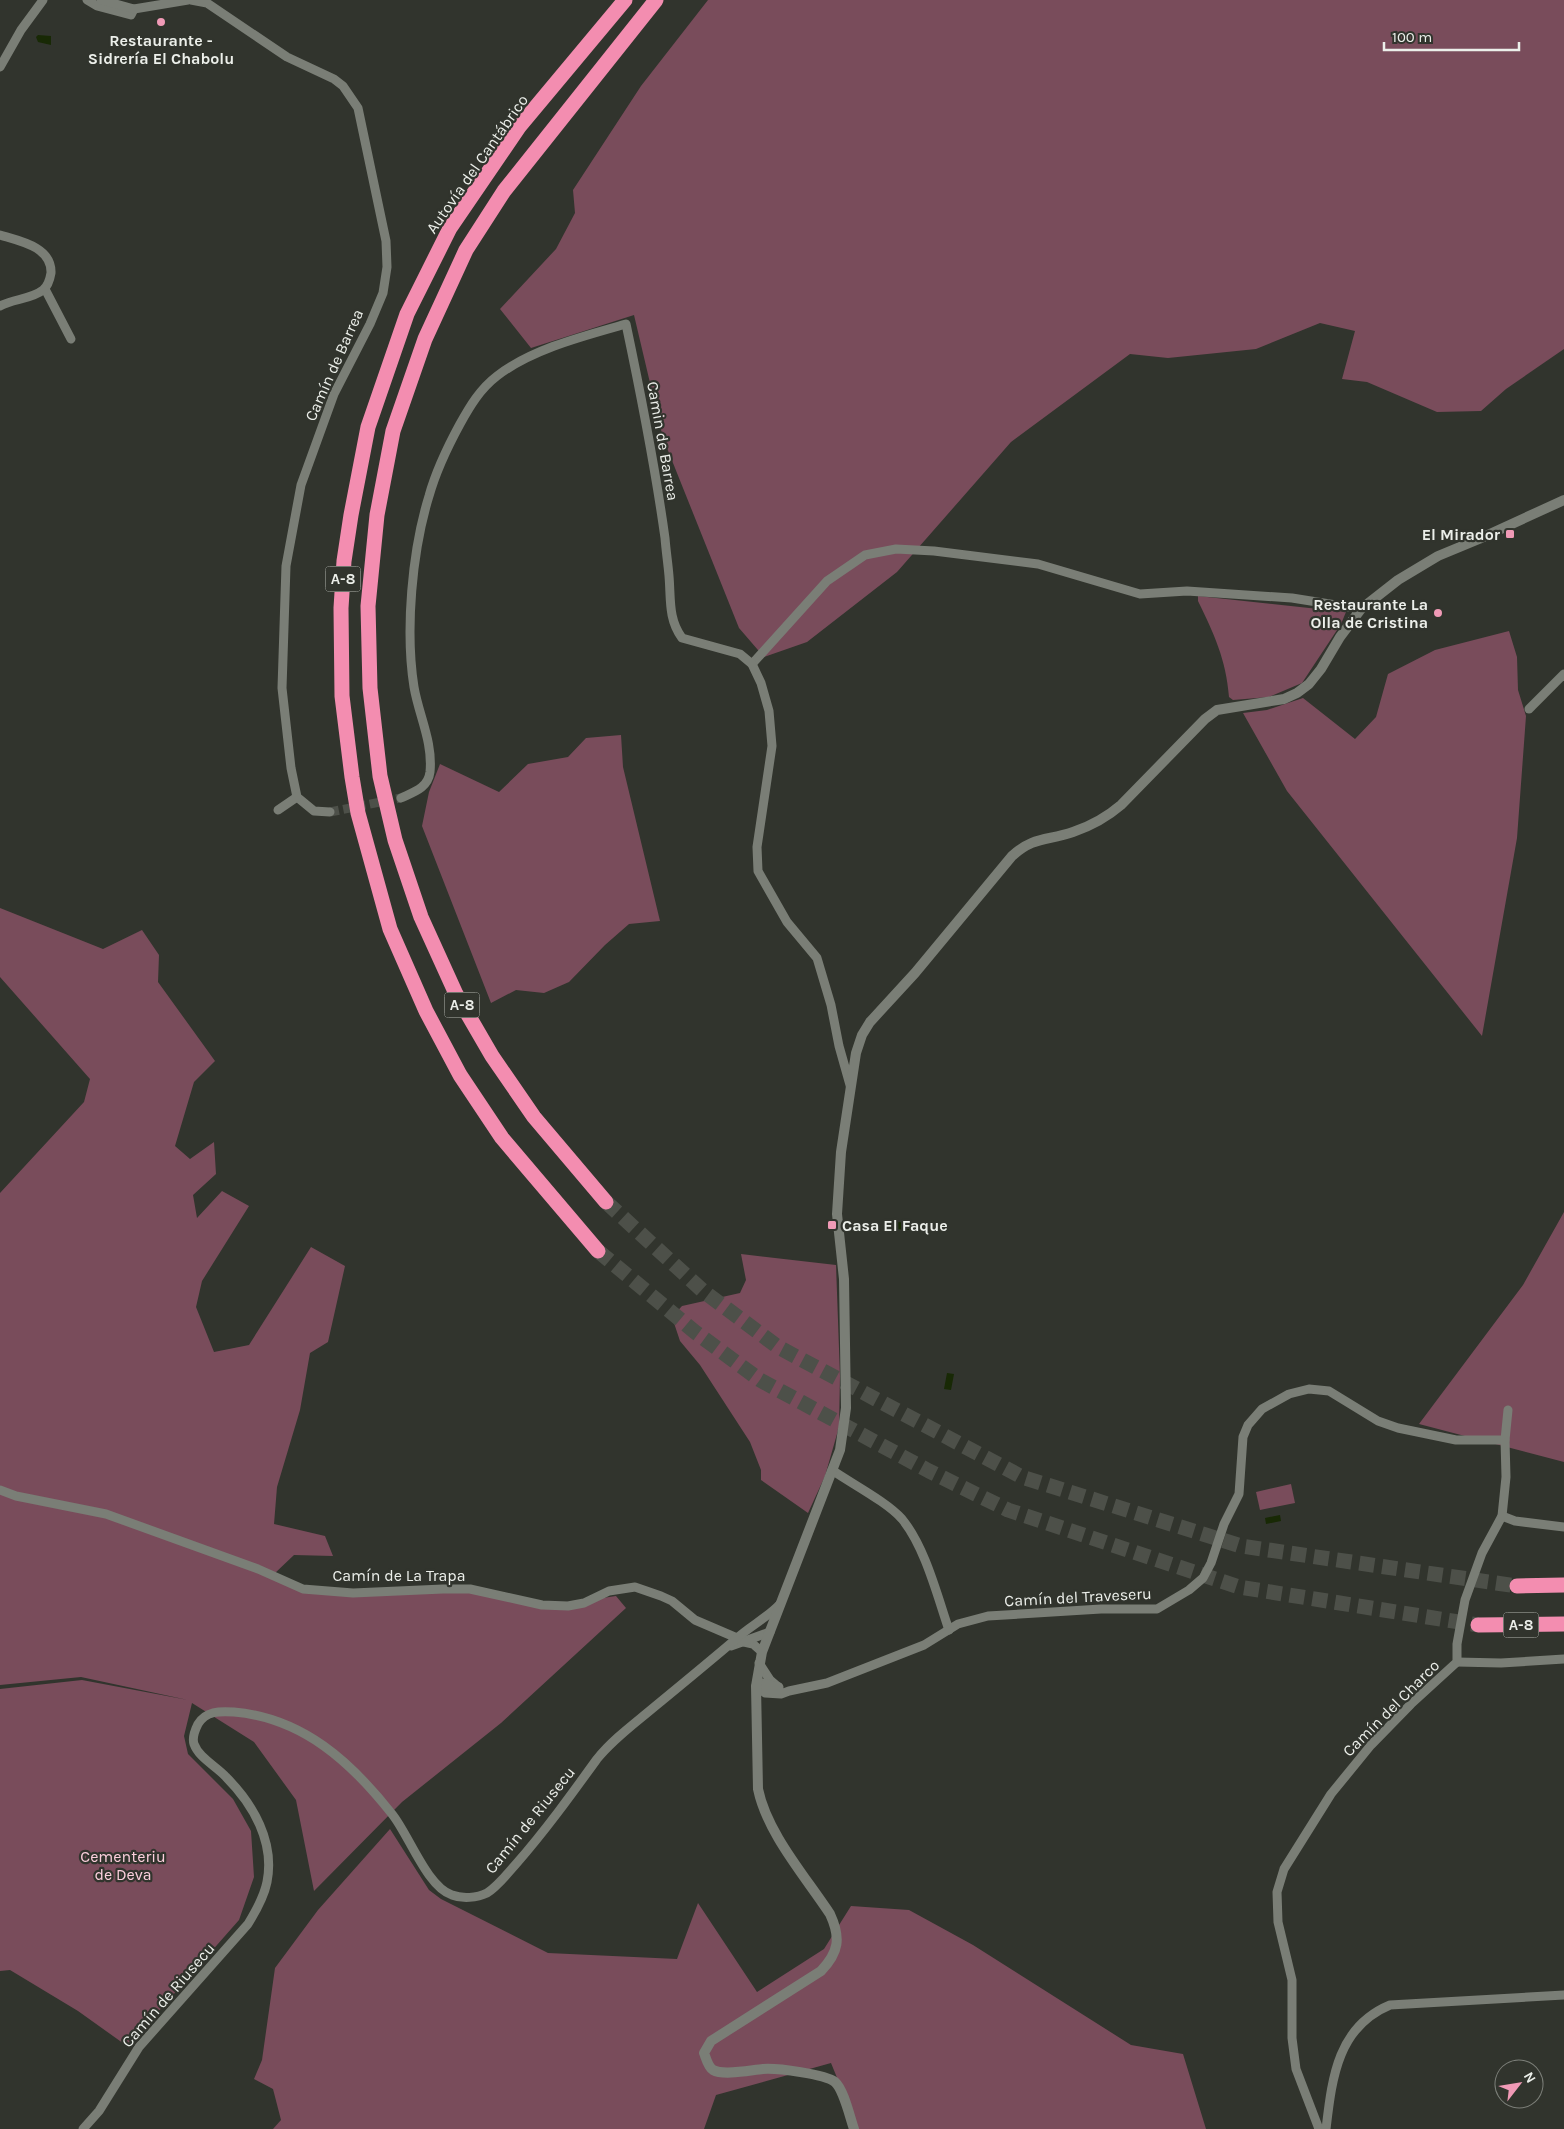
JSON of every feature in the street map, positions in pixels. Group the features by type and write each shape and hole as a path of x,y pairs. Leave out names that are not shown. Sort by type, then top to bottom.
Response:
{"highway":[{"name":"Autovía del Cantábrico","path":"598,1251 502,1138 460,1075 426,1011 390,929 358,813 352,777 342,696 341,608 344,561 368,427 407,314 450,228 514,135 625,0"},
{"name":"A-8","path":"606,1202 534,1117 492,1056 456,994 421,917 394,840 380,776 370,688 368,606 377,515 393,431 424,339 466,250 504,191 656,0"},
{"path":"1517,1586 1564,1585"},
{"name":"A-8","path":"1478,1625 1564,1624"}],"street":[{"path":"0,67 21,30 43,0"},
{"path":"88,0 97,6 131,15 134,9"},
{"name":"Camín de Barrea","path":"101,0 134,9 190,0 207,3 287,57 334,79 344,86 358,108 386,241 387,266 383,293 370,324 334,394 301,485 286,566 282,688 291,768 297,797"},
{"path":"0,235 35,247 44,253 51,267 50,280 45,289 37,294 10,301 0,306"},
{"path":"45,289 71,339"},
{"name":"Camin de Barrea","path":"401,798 422,788 430,774 430,746 414,687 410,622 417,550 429,496 448,445 474,399 497,376 523,360 574,339 626,324 640,392 664,536 669,575 671,616 675,628 682,638 740,654 752,664"},
{"path":"854,2129 840,2088 828,2078 789,2070 715,2071 710,2068 704,2053 706,2048 716,2038 821,1971 832,1960 837,1948 834,1923 830,1914 780,1839 761,1802 758,1789 756,1686 762,1652 840,1450 846,1408 844,1279 837,1214 841,1152 850,1084 862,1034 870,1022 914,973 1012,856 1025,845 1073,832 1106,818 1121,806 1217,710 1284,699 1297,693 1309,684 1321,670 1340,637 1362,609 1398,580 1438,556 1564,500"},
{"path":"850,1084 839,1046 831,1005 817,958 787,922 758,871 757,847 772,746 769,711 761,683 752,664 827,581 865,555 896,549 934,551 1038,564 1140,594 1187,591 1292,598 1362,609"},
{"path":"1529,709 1564,674"},
{"path":"278,810 297,797 314,811 330,812"},
{"name":"Camín del Traveseru","path":"756,1686 765,1693 781,1694 827,1683 860,1672 924,1645 972,1619 988,1616 1101,1609 1157,1609 1189,1590 1203,1578 1211,1563 1224,1524 1239,1494 1243,1437 1248,1425 1262,1409 1290,1394 1309,1389 1329,1391 1378,1420 1398,1428 1456,1440 1505,1440"},
{"name":"Camín del Charco","path":"1319,2129 1296,2068 1292,2038 1292,1980 1278,1922 1277,1892 1284,1869 1331,1794 1372,1745 1411,1704 1457,1662 1457,1644 1465,1600 1482,1553 1502,1516 1506,1477 1505,1440 1508,1410"},
{"path":"832,1470 888,1508 902,1520 918,1547 949,1630"},
{"name":"Camín de La Trapa","path":"0,1490 16,1496 106,1514 258,1569 303,1588 354,1593 470,1589 542,1604 568,1606 584,1603 609,1591 635,1587 672,1601 695,1620 740,1640"},
{"path":"1502,1516 1515,1521 1564,1527"},
{"name":"Camín de Riusecu","path":"740,1640 780,1604"},
{"path":"750,1629 764,1628 770,1632"},
{"name":"Camín de Riusecu","path":"83,2129 99,2111 139,2047 248,1924 259,1905 267,1882 269,1862 266,1843 259,1821 241,1793 225,1775 203,1757 194,1744 194,1731 207,1714 225,1711 263,1717 303,1731 322,1744 372,1790 395,1817 437,1886 451,1895 479,1896 497,1885 527,1851 558,1814 605,1749 620,1734 728,1646 740,1640 770,1632"},
{"path":"740,1640 753,1644 762,1652"},
{"path":"1457,1662 1564,1660"},
{"path":"759,1663 770,1680 779,1687"},
{"path":"756,1686 762,1683 789,1691"},
{"path":"1326,2129 1332,2081 1343,2049 1366,2018 1376,2011 1390,2005 1564,1995"}],"green space":[{"path":"708,0 1564,0 1564,349 1506,389 1481,411 1437,412 1367,382 1342,379 1355,331 1320,323 1256,349 1168,358 1130,354 1011,442 897,572 807,642 764,657 739,628 663,438 634,315 531,348 500,309 556,249 575,213 573,190 641,86"},
{"path":"1198,596 1346,612 1341,624 1302,683 1269,697 1233,700 1229,697 1222,659 1198,601"},
{"path":"1509,631 1517,657 1518,690 1526,716 1517,838 1482,1036 1287,791 1243,713 1267,710 1303,698 1355,739 1376,717 1388,674 1435,650"},
{"path":"621,735 623,767 660,921 629,924 605,945 569,982 544,993 516,990 491,1003 422,826 429,792 440,764 499,792 528,764 568,757 586,738"},
{"name":"Cementeriu de Deva","path":"0,908 103,949 142,930 159,955 158,982 215,1061 194,1082 175,1146 190,1159 214,1142 216,1174 193,1195 197,1218 222,1191 249,1206 202,1281 196,1307 214,1352 249,1345 311,1247 345,1266 328,1342 310,1353 300,1410 277,1487 274,1524 325,1536 333,1556 294,1555 274,1574 303,1590 463,1591 543,1607 616,1596 626,1608 501,1723 402,1802 314,1891 296,1800 254,1742 192,1703 184,1736 188,1754 233,1799 251,1831 254,1877 239,1920 136,2037 134,2035 127,2046 78,2011 10,1970 0,1971 0,1689 82,1680 188,1700 81,1677 0,1685 0,1193 84,1102 90,1079 0,977"},
{"path":"1564,1212 1564,1462 1419,1424 1523,1285"},
{"path":"741,1254 836,1265 840,1376 839,1427 825,1476 808,1513 761,1480 761,1470 750,1442 700,1365 680,1341 672,1317 682,1306 740,1293 746,1280"},
{"path":"1291,1484 1295,1503 1260,1510 1256,1492"},
{"path":"390,1829 429,1890 441,1899 548,1953 677,1959 698,1903 757,1992 824,1949 851,1906 909,1910 973,1945 1131,2045 1183,2054 1206,2129 858,2129 831,2063 716,2095 704,2129 273,2129 281,2120 273,2089 254,2079 262,2060 275,1968 318,1910"}],"shaded area":[{"path":"38,35 51,36 51,45 38,42 36,37"},
{"path":"897,1222 910,1223 909,1230 896,1229"},
{"path":"947,1373 954,1374 951,1390 944,1389"},
{"path":"1280,1515 1281,1521 1266,1524 1265,1518"}],"tunnel":[{"path":"330,812 401,798"},
{"path":"606,1202 703,1291 778,1347 1022,1477 1241,1546 1517,1586"},
{"path":"598,1251 695,1332 760,1380 929,1471 1008,1510 1239,1587 1478,1625"}],"place":[{"name":"Restaurante - Sidrería El Chabolu","path":"161,22"},
{"name":"El Mirador","path":"1510,534"},
{"name":"Restaurante La Olla de Cristina","path":"1438,613"},
{"name":"Casa El Faque","path":"832,1225"}]}
